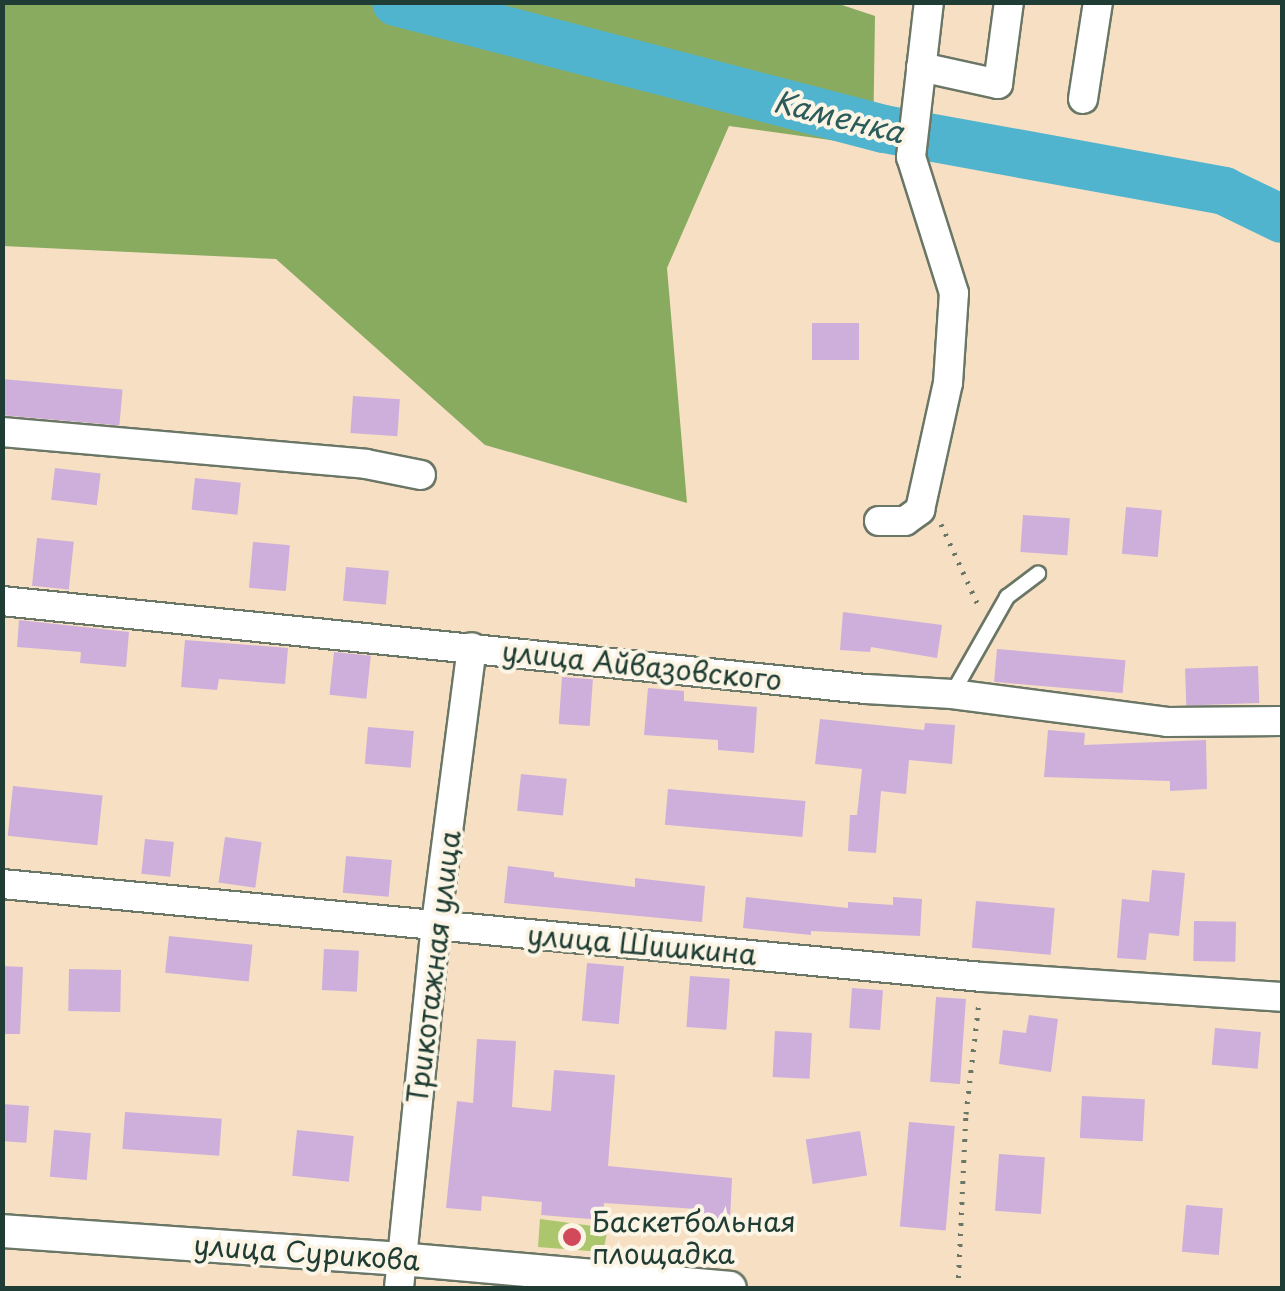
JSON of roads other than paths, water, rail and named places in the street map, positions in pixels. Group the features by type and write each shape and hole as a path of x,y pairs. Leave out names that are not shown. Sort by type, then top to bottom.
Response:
{"street":[{"path":"879,522 905,521 920,510 928,493 948,383 954,293 911,156 929,2"},
{"path":"921,67 998,84 1009,2"},
{"path":"1083,99 1098,2"},
{"path":"2,432 366,464 422,475"},
{"name":"улица Айвазовского","path":"2,601 866,690 952,694 1167,722 1282,722"},
{"name":"Трикотажная улица","path":"400,1274 436,924 472,647"},
{"name":"улица Шишкина","path":"2,884 982,976 1282,997"},
{"name":"улица Сурикова","path":"2,1230 400,1274 730,1288"}],"lane":[{"path":"952,694 1007,598 1038,574"}],"waterway":[{"name":"Каменка","path":"396,2 884,129 1224,191 1282,219"}],"place":[{"name":"Баскетбольная площадка","path":"572,1237"}]}
